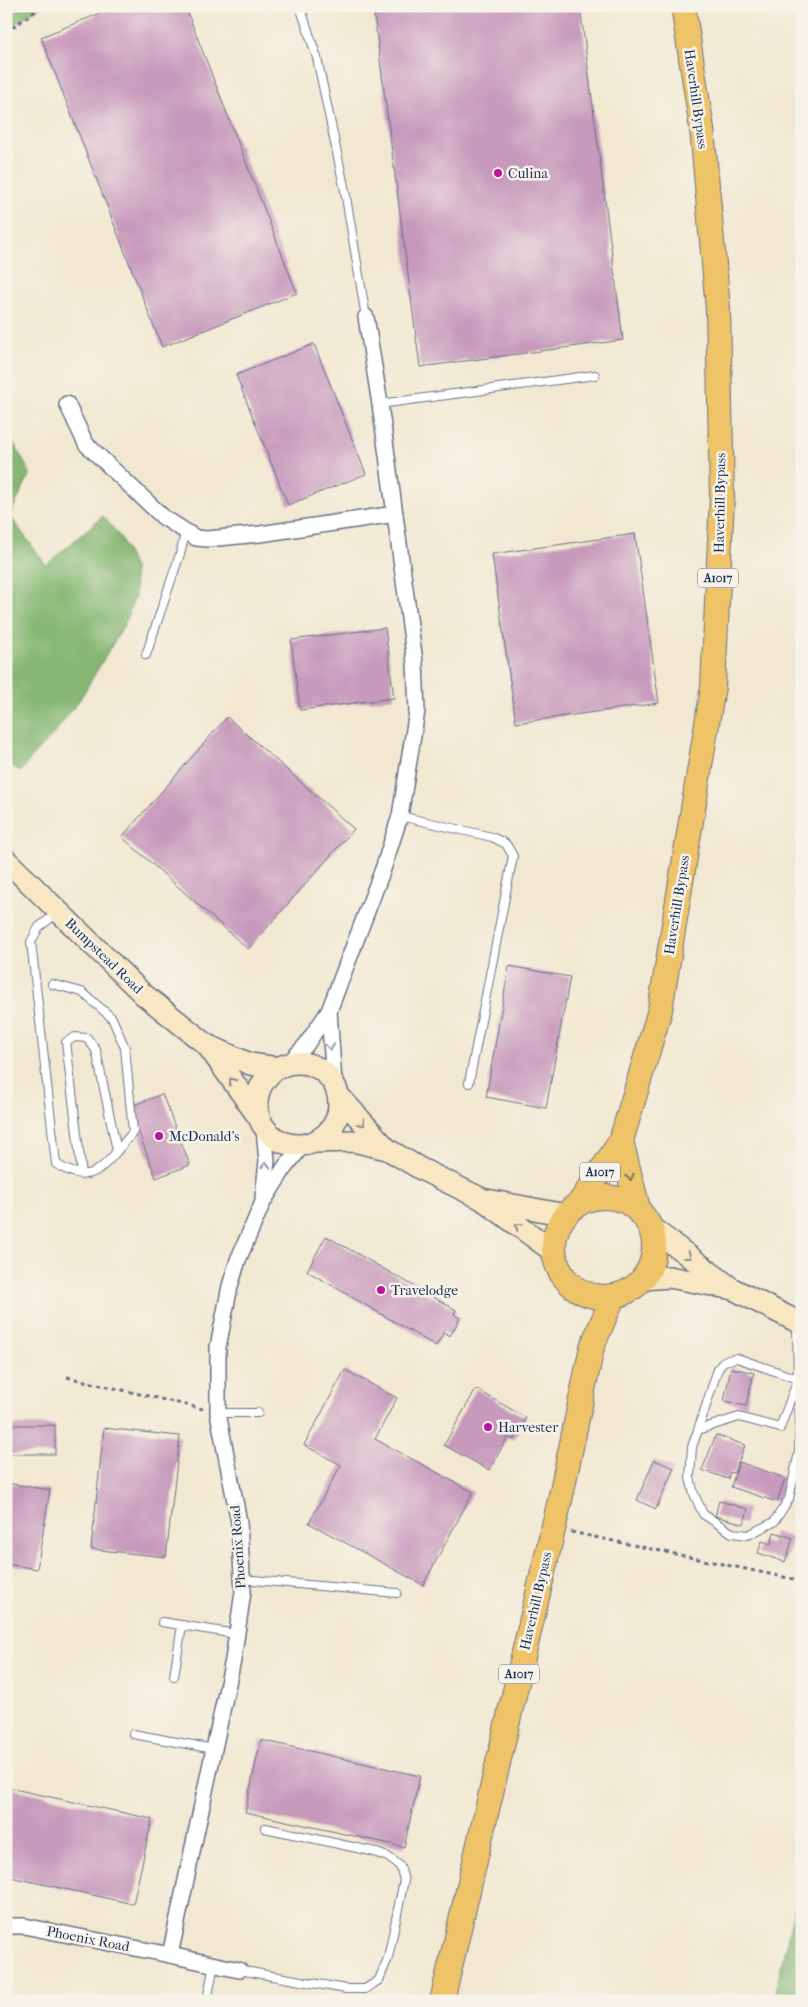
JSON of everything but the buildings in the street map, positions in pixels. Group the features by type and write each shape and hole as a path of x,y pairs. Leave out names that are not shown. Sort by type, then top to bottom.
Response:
{"main road":[{"name":"Haverhill Bypass","path":"572,1209 621,1141 660,1010 714,687 722,497 718,309 702,129 683,6"},
{"name":"Bumpstead Road","path":"6,860 143,994 207,1045 250,1064 283,1066"},
{"name":"Bumpstead Road","path":"207,1045 261,1122"},
{"path":"387,1149 353,1141 288,1145 274,1139 261,1122 256,1100 260,1086 268,1076 283,1066 302,1063 314,1066 325,1073 336,1089 387,1149 421,1170 482,1199 554,1252"},
{"path":"309,1144 328,1134 336,1122 340,1109 336,1089"},
{"name":"A1017","path":"621,1141 644,1219"},
{"path":"644,1219 654,1246 652,1264 643,1279 630,1290 613,1297 600,1298 583,1293 569,1283 558,1269 554,1252 557,1230 572,1209 596,1198 608,1197 625,1202 731,1288 799,1323"},
{"path":"482,1199 572,1209"},
{"path":"643,1279 669,1277 731,1288"},
{"name":"Haverhill Bypass","path":"583,1293 592,1347"},
{"name":"Haverhill Bypass","path":"442,2001 553,1528 592,1347 613,1297"}],"street":[{"path":"283,1066 306,1045 328,1011 383,869 400,816 417,711 415,662 380,404 366,317"},
{"path":"67,404 86,444 163,517 185,533 196,538 207,539 260,534 394,514"},
{"path":"328,1011 336,1089"},
{"name":"Phoenix Road","path":"261,1122 266,1161 263,1202"},
{"name":"Phoenix Road","path":"170,1955 214,1749 242,1592 239,1522 218,1413 218,1348 230,1286 238,1260 263,1202 285,1168 309,1144"},
{"name":"Phoenix Road","path":"6,1926 24,1926 239,1970"}],"lane":[{"path":"300,6 317,58 345,191 366,317"},
{"path":"380,404 595,375"},
{"path":"146,655 181,551 185,533"},
{"path":"400,816 492,837 506,844 513,856 469,1083"},
{"path":"52,984 82,992 112,1018 125,1048 133,1132 98,1172 82,1174 66,1170 56,1164 31,942 39,927 59,912"},
{"path":"82,1174 66,1042 75,1037 88,1038 96,1050 117,1151"},
{"path":"798,1378 737,1358 724,1361 718,1369 692,1447 690,1478 694,1494 703,1514 732,1533 748,1535 774,1522 789,1499 799,1452 799,1323"},
{"path":"698,1430 739,1417 780,1428 798,1378"},
{"path":"218,1413 258,1413"},
{"path":"242,1579 396,1593"},
{"path":"162,1622 236,1634"},
{"path":"174,1676 182,1625"},
{"path":"133,1734 214,1749"},
{"path":"239,1970 317,1985 346,1989 365,1989 379,1980 388,1958 404,1880 400,1866 388,1857 371,1851 265,1828"},
{"path":"207,2001 214,1964"}],"path":[{"path":"6,32 43,6"},
{"path":"67,1377 218,1413"},
{"path":"553,1528 793,1579 802,1575"}],"green space":[{"path":"6,6 41,6 6,30"},
{"path":"6,440 12,440 30,473 10,516 46,565 103,516 121,538 134,568 135,597 124,625 80,699 53,735 21,771 6,763"},
{"path":"802,1876 802,2001 773,2001"}],"place":[{"name":"Culina","path":"498,173"},
{"name":"McDonald's","path":"159,1136"},
{"name":"Travelodge","path":"381,1290"},
{"name":"Harvester","path":"488,1427"}]}
